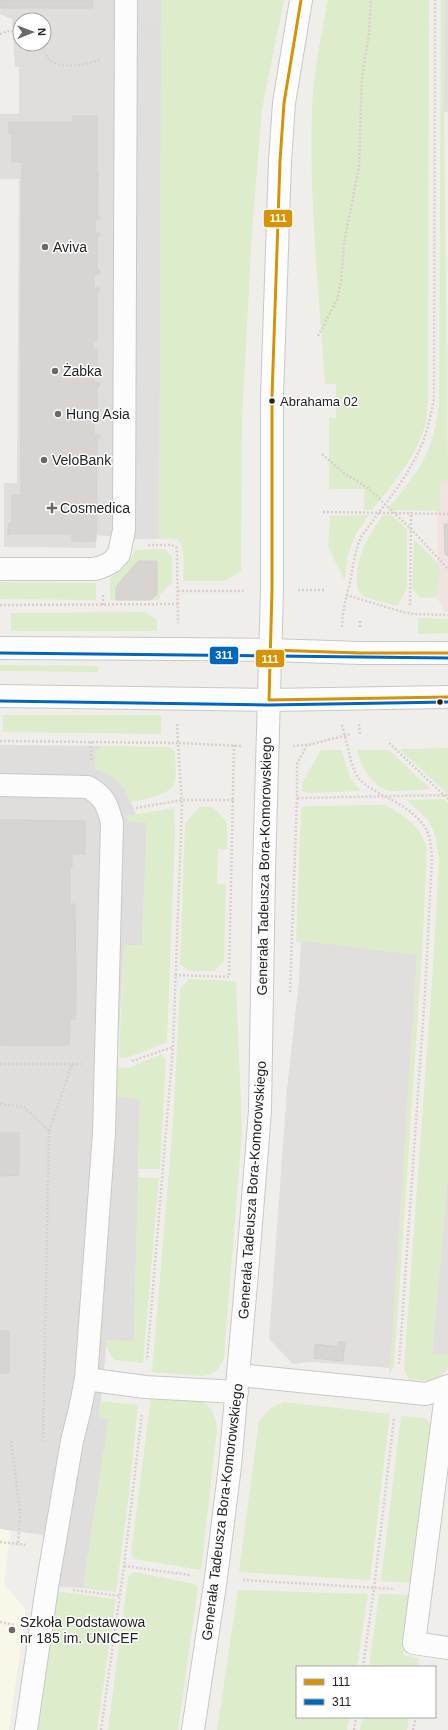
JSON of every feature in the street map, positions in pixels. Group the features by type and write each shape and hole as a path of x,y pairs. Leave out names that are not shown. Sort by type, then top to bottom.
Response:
{"street":[{"path":"0,570 94,569 112,562 119,554 122,544 124,530 126,0"},
{"name":"Generała Tadeusza Bora-Komorowskiego","path":"193,1730 216,1578 238,1383 260,1111 270,650 272,397 280,161 284,102 301,0"},
{"path":"0,648 448,653"},
{"path":"0,696 269,700 448,697"},
{"path":"0,785 88,787 99,794 105,801 112,823 104,1133 86,1379 72,1441 47,1587 26,1730"},
{"path":"86,1379 145,1387 238,1383 426,1394 448,1386 414,1643 448,1648"}],"path":[{"path":"318,336 336,300 341,283 345,236 359,167 362,76 369,34 370,0"},
{"path":"341,652 342,613 355,549 361,537 378,512 409,470 422,444 429,423 434,399 435,0"},
{"path":"0,34 12,31"},
{"path":"45,52 49,59 67,65 82,65 106,58"},
{"path":"322,454 345,474 368,488 393,513 411,528 448,569"},
{"path":"323,512 410,512 448,514"},
{"path":"410,512 410,604"},
{"path":"144,544 172,545 177,548 178,625"},
{"path":"315,590 326,590"},
{"path":"178,591 241,591"},
{"path":"346,595 403,612 448,615"},
{"path":"0,605 178,604"},
{"path":"341,698 340,719 357,776 371,789 411,812 423,823 430,837 432,857 425,993 396,1392 374,1588 363,1666"},
{"path":"146,1365 173,1047 182,800 177,721"},
{"path":"299,746 351,734"},
{"path":"0,741 178,742 238,746"},
{"path":"388,743 446,795 448,799"},
{"path":"175,975 229,977 234,745"},
{"path":"308,745 297,764 297,798 446,795"},
{"path":"133,809 182,800 233,800"},
{"path":"43,1441 49,1131 72,1064"},
{"path":"0,1104 24,1108 49,1131"},
{"path":"101,1730 124,1566 142,1412"},
{"path":"11,1441 20,1512 18,1544"},
{"path":"0,1542 9,1543"},
{"path":"124,1566 191,1576"},
{"path":"235,1580 381,1588"},
{"path":"47,1587 120,1596"},
{"path":"0,1622 18,1625"},
{"path":"354,1730 356,1718"},
{"path":"414,1730 416,1718"}],"shaded area":[{"path":"0,0 161,0 159,539 136,539 96,535 96,548 4,547 4,483 17,483 19,179 0,179 0,114 19,114 19,67 15,67 14,52 52,52 52,12 12,12 12,19 0,14"},
{"path":"136,0 161,0 161,22 136,22"},
{"path":"445,0 448,0 448,112 444,112"},
{"path":"136,45 161,45 159,539 136,539"},
{"path":"447,345 448,345 448,445"},
{"path":"448,481 448,612 444,612 437,597 440,575 438,566 437,511 441,511 440,482"},
{"path":"0,745 102,746 95,753 95,768 108,773 118,781 126,791 136,814 127,816 147,823 142,945 124,945 117,1067 140,1099 134,1342 107,1340 99,1419 109,1419 83,1588 40,1586 44,1535 0,1529"},
{"path":"301,941 417,955 390,1368 312,1362 293,1364 269,1339 287,1089 299,980"},
{"path":"448,1176 448,1355 432,1354"},
{"name":"Szkoła Podstawowa nr 185 im. UNICEF","path":"0,1529 11,1531 4,1584 26,1610 9,1730 0,1730"}],"green space":[{"path":"161,0 284,0 262,109 252,231 242,420 241,571 225,581 183,581 184,557 179,541 175,539 159,539"},
{"path":"328,0 429,0 427,415 420,440 408,462 372,510 364,510 364,489 329,489 329,418 336,418 336,384 325,384 315,248 311,145 314,83"},
{"path":"441,0 445,0 444,112 448,481 440,482 441,511 387,510 421,465 434,433 439,406"},
{"path":"369,515 356,534 347,557 345,581 328,547 330,516"},
{"path":"383,515 394,516 407,529 407,589 397,606 368,598 360,593 357,587 357,571 361,554 368,538"},
{"path":"414,539 438,563 440,575 437,597 421,598 412,589"},
{"path":"165,549 172,557 172,582 160,594 159,600 110,600 110,578 125,566 131,559 135,550"},
{"path":"0,582 96,583 96,600 0,599"},
{"path":"144,612 157,620 157,631 11,631 11,613"},
{"path":"418,618 448,619 448,633 418,634"},
{"path":"0,665 98,666 98,672 0,671"},
{"path":"3,715 161,715 161,734 3,732"},
{"path":"102,746 169,747 175,752 176,772 174,784 171,788 161,794 131,802 125,790 113,777 95,769 95,753"},
{"path":"448,748 448,794 399,749"},
{"path":"321,750 342,750 351,778 362,791 307,793 302,791 302,783"},
{"path":"357,750 389,750 431,789 391,791 381,787 367,774"},
{"path":"444,799 448,803 448,1176 432,1353 448,1355 448,1368 440,1376 431,1380 410,1380 406,1375 404,1367 433,968 439,858 435,835 429,821 407,800"},
{"path":"385,805 399,813 416,827 427,848 422,954 394,1366 389,1375 417,955 296,942 301,808 307,806"},
{"path":"200,807 213,807 227,822 227,849 218,849 217,884 226,884 224,961 214,971 189,971 180,964 185,823"},
{"path":"174,808 175,835 167,1042 127,1058 119,1057 124,945 142,945 147,823 128,821 126,816"},
{"path":"189,979 236,981 242,1131 224,1358 216,1371 201,1376 152,1372 173,1123 180,989"},
{"path":"161,1054 166,1059 160,1169 138,1169 140,1099 116,1097 117,1067 129,1068"},
{"path":"138,1177 159,1178 143,1363 114,1360 107,1349 107,1340 134,1341"},
{"path":"151,1397 197,1401 207,1405 214,1414 217,1429 201,1570 135,1559 131,1554"},
{"path":"101,1401 138,1405 129,1494 116,1592 83,1588 109,1419 99,1419"},
{"path":"284,1402 390,1414 370,1580 239,1572 259,1421 271,1408"},
{"path":"401,1416 425,1418 435,1429 412,1583 381,1581"},
{"path":"134,1572 195,1584 198,1587 178,1730 108,1730 128,1577"},
{"path":"238,1590 368,1594 357,1666 296,1666 296,1718 349,1718 347,1730 217,1730"},
{"path":"56,1591 116,1599 97,1730 36,1730"},
{"path":"379,1594 411,1595 403,1655 419,1659 418,1666 369,1666"},
{"path":"362,1718 409,1718 407,1730 360,1730"}],"building":[{"path":"0,0 92,0 93,8 0,8"},
{"path":"73,116 97,116 97,217 100,217 100,219 95,219 95,233 100,233 100,236 97,236 97,271 100,271 100,274 94,274 94,288 100,288 100,291 97,291 97,340 93,340 93,349 97,349 97,366 100,366 100,369 94,369 94,382 100,383 100,386 97,386 97,419 100,419 100,421 94,421 94,435 100,435 100,438 97,438 96,541 72,541 72,534 8,534 9,523 12,523 12,495 21,495 22,162 12,162 12,134 9,134 9,122 73,122"},
{"path":"444,524 448,524 448,556 445,554"},
{"path":"138,561 157,561 157,594 151,600 116,600 116,587"},
{"path":"0,820 85,821 85,854 72,854 72,867 70,867 70,904 75,904 76,991 75,1019 70,1019 69,1045 0,1045"},
{"path":"0,1133 19,1133 19,1175 0,1176"},
{"path":"0,1331 9,1331 9,1373 0,1373"},
{"path":"338,1342 345,1342 343,1361 314,1358 315,1344 338,1347"}],"transit line":[{"name":"111","path":"301,0 284,103 280,161 272,397 272,590 269,700 448,697"},
{"name":"111","path":"270,650 360,653 448,653"},
{"name":"311","path":"0,653 448,658"},
{"name":"311","path":"0,701 269,705 448,702"}],"place":[{"name":"Aviva","path":"45,247"},
{"name":"Żabka","path":"55,371"},
{"name":"Abrahama 02","path":"272,401"},
{"name":"Hung Asia","path":"58,414"},
{"name":"VeloBank","path":"44,460"},
{"name":"Cosmedica","path":"52,508"},
{"name":"Szkoła Podstawowa nr 185 im. UNICEF","path":"12,1630"}]}
